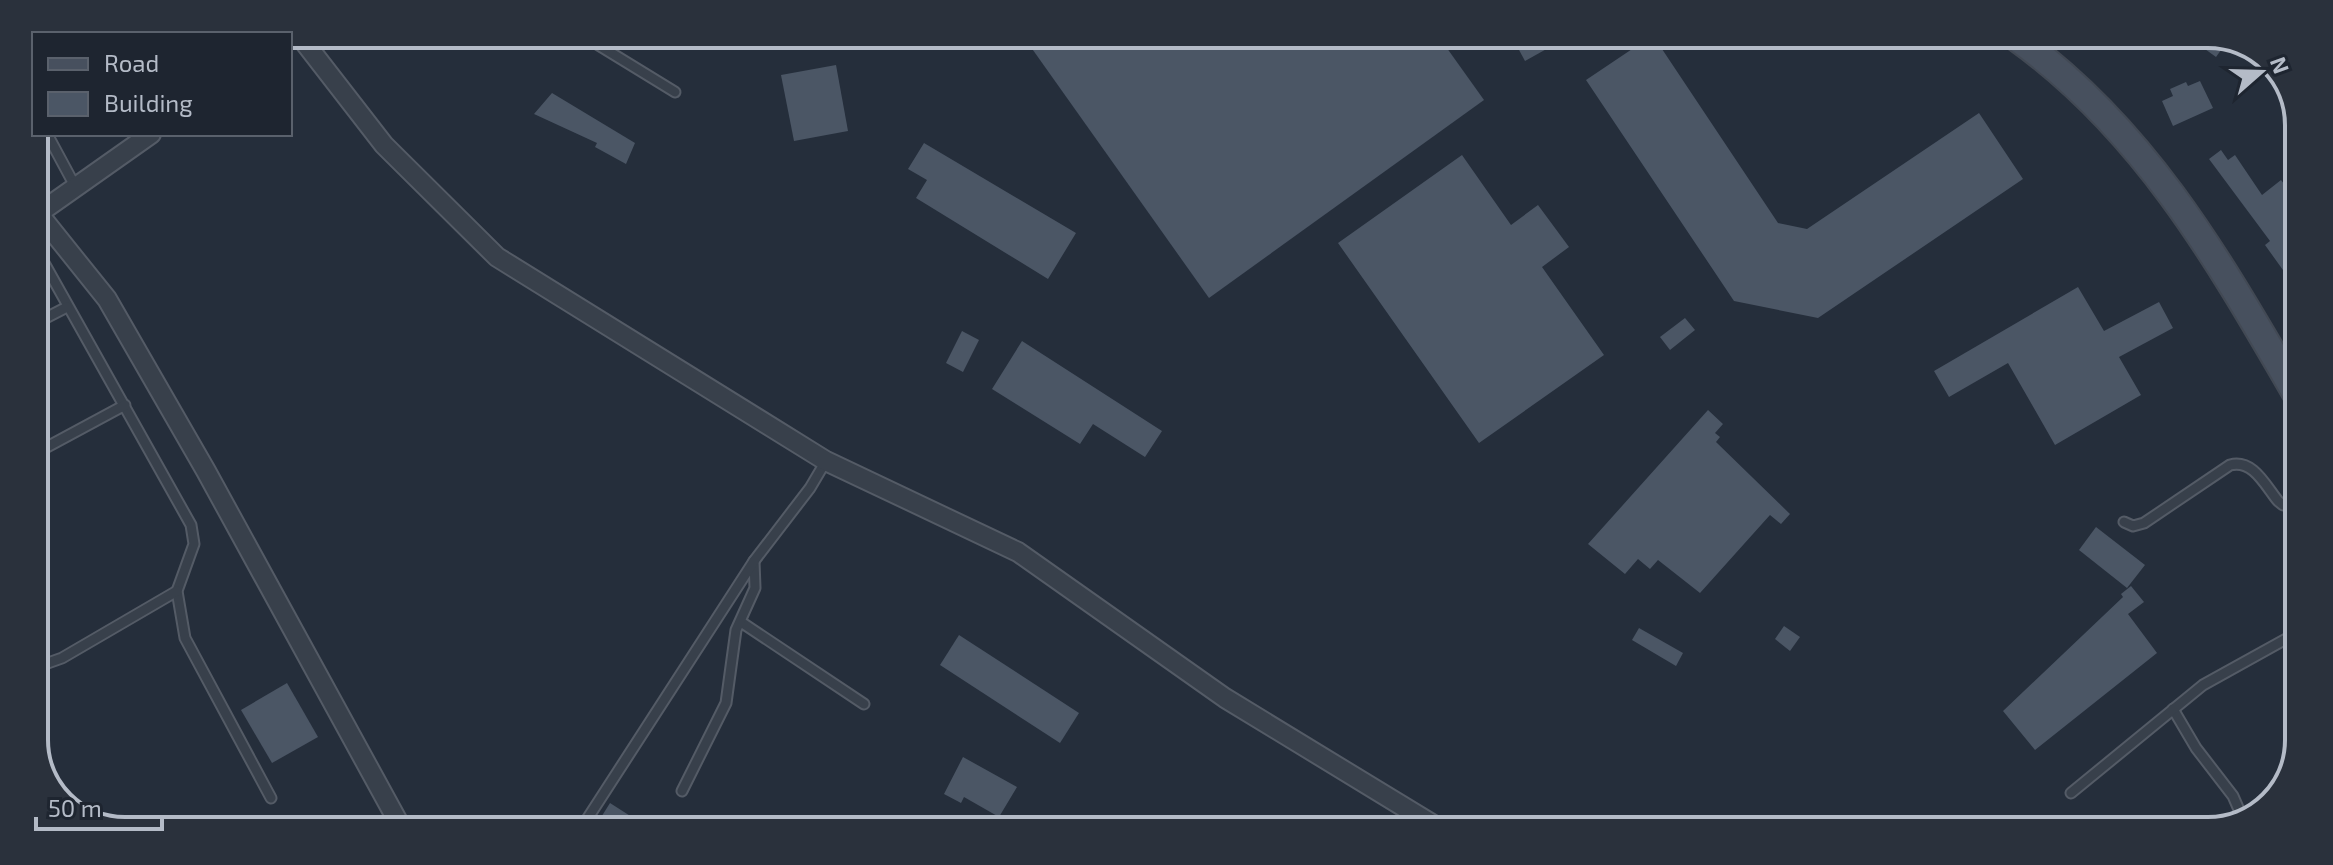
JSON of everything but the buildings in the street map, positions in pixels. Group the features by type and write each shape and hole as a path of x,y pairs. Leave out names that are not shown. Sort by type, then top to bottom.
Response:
{"main road":[{"path":"2030,48 2104,113 2164,182 2204,241 2285,375"}],"street":[{"path":"309,48 384,145 497,257 826,461 1018,552 1225,698 1420,817"},
{"path":"48,206 148,136"},
{"path":"48,229 107,299 206,471 396,817"}],"lane":[{"path":"603,48 675,92"},
{"path":"48,136 75,186"},
{"path":"48,271 191,525 194,544 177,591 185,638 271,798"},
{"path":"48,317 67,307"},
{"path":"2277,361 2285,354"},
{"path":"48,446 125,405"},
{"path":"588,817 754,561 826,461"},
{"path":"2124,522 2133,526 2144,523 2230,465 2241,462 2249,465 2278,501 2285,505"},
{"path":"682,791 726,703 736,630 755,588 754,561"},
{"path":"48,663 62,658 177,591"},
{"path":"741,622 864,704"},
{"path":"2071,793 2203,685 2285,639"},
{"path":"2173,709 2196,748 2233,796 2239,810"}]}
